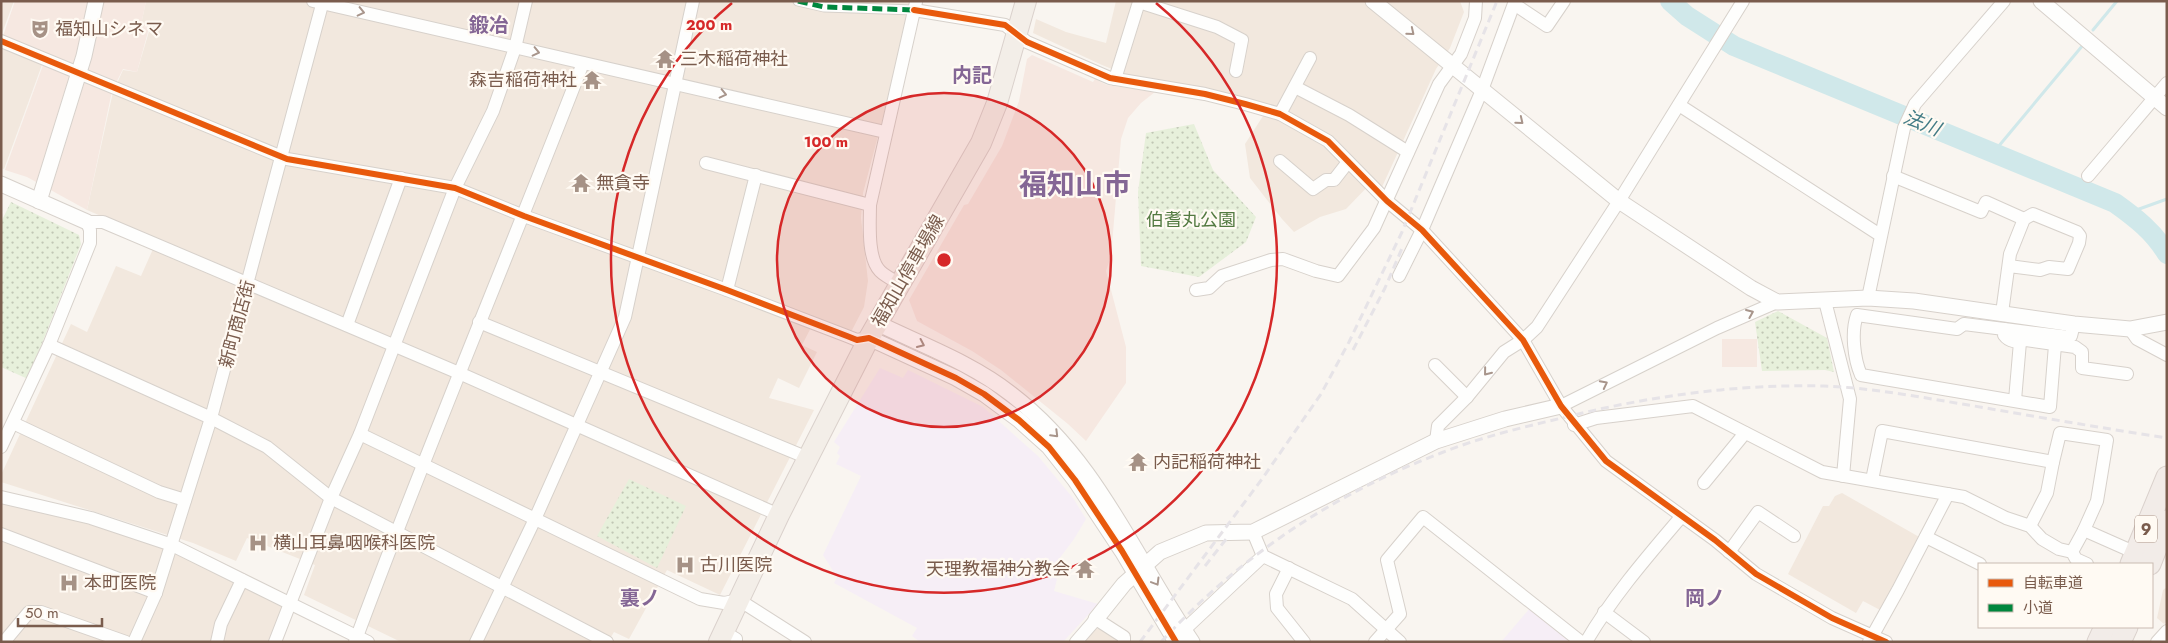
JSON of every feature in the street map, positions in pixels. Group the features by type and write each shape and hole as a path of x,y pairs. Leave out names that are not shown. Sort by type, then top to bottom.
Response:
{"highway":[{"name":"9","path":"2139,561 2163,485"},
{"name":"9","path":"2139,561 2167,521"},
{"path":"2120,642 2126,628"}],"main road":[{"name":"福知山停車場線","path":"727,638 739,600 779,516 873,331 981,143 997,103 1026,1"}],"street":[{"path":"39,201 79,72 96,1"},
{"path":"276,642 331,498 360,434 455,188 493,112 515,48 526,1"},
{"path":"476,642 504,587 625,317 693,1"},
{"path":"798,1 824,7 915,5 1005,25 1031,44 1115,79 1205,94 1280,114 1328,141 1387,201 1422,230 1523,340 1561,406 1606,461 1756,574 1870,639 1886,642"},
{"path":"1372,1 1619,201 1751,288 1778,302"},
{"path":"1196,290 1209,288 1222,276 1271,260 1283,259 1316,272 1338,276 1374,228 1440,84 1462,54 1475,18 1476,1"},
{"path":"1399,276 1422,230 1482,90 1515,2 1548,26 1564,1"},
{"path":"1436,441 1438,426 1467,397 1504,352 1523,340 1537,327 1619,201 1743,1"},
{"path":"1868,298 1904,128 1912,110 1915,104 2004,1"},
{"path":"2041,1 2167,108"},
{"path":"320,2 885,132"},
{"name":"新町商店街","path":"134,642 156,593 211,418 249,283 320,2"},
{"path":"1115,79 1139,2 1217,28 1242,40 1236,71"},
{"path":"900,284 879,270 875,263 870,229 870,205 915,5"},
{"path":"1,41 282,157 310,164 455,188 524,216 853,338 873,331 984,394 1020,420 1050,447 1140,569 1180,639 1263,556"},
{"path":"1280,114 1310,58"},
{"path":"1,497 91,518 172,545 291,603 360,640 397,532 479,322 524,216 583,63"},
{"path":"2088,176 2167,84"},
{"path":"1295,87 1349,115 1408,152"},
{"path":"1679,105 1880,235"},
{"path":"1280,161 1313,189 1326,180 1334,180 1348,162"},
{"path":"706,163 870,205"},
{"path":"727,290 756,176"},
{"path":"1893,176 1981,212 1986,202 2024,219"},
{"path":"347,325 401,178"},
{"path":"1,184 86,222 102,222 249,283 459,373 779,516"},
{"path":"2002,313 2010,254 2024,219 2033,214 2077,232 2080,236 2068,269 2049,267 2040,270 2009,266"},
{"path":"1,447 14,423 49,345 90,243 90,230 86,222"},
{"path":"1076,642 1140,569 1160,552 1206,533 1253,532 1436,441 1505,419 1561,406 1717,328 1778,302 1868,298 1914,301 2074,324 2130,329 2167,322"},
{"path":"1825,301 1850,399 1843,476"},
{"path":"2055,345 2050,407 1861,375 1857,366 1854,323 1856,315 1957,329 1964,324 2069,337 2074,324"},
{"path":"479,322 808,458"},
{"path":"2004,329 2007,339 2020,342 2026,340 2079,349 2082,356 2082,368 2127,374"},
{"path":"2130,329 2137,339 2167,355"},
{"path":"2015,400 2020,342"},
{"path":"49,345 211,418 267,447 331,498 607,642"},
{"path":"1435,365 1467,397"},
{"path":"1574,424 1605,417 1693,406 1822,472 1973,500 2006,518 2030,526 2042,539 2059,549 2072,552"},
{"path":"14,423 159,492 185,500"},
{"path":"1872,480 1882,431 2053,462"},
{"path":"1704,483 1745,433"},
{"path":"2030,526 2047,494 2060,433 2107,440 2097,500 2072,552"},
{"path":"360,434 700,600 724,603 739,600 805,642"},
{"path":"1870,639 1948,494"},
{"path":"1729,552 1758,512 1794,536"},
{"path":"1375,642 1400,614 1387,560 1423,517 1581,642"},
{"path":"1586,642 1604,612 1628,579 1681,517"},
{"path":"2084,530 2139,561"},
{"path":"1253,532 1263,556 1352,599 1400,642"},
{"path":"1,534 156,593"},
{"path":"1926,537 1978,563"},
{"path":"2072,552 2076,560 2084,563"},
{"path":"1289,568 1276,594 1277,608 1304,642"},
{"path":"217,642 221,624 242,580"},
{"path":"4,642 29,612 41,612 126,642"},
{"path":"1604,612 1644,642"},
{"path":"1096,619 1124,637 1124,642"},
{"path":"2157,642 2167,631"}],"shaded area":[{"path":"1,1 14,1 1,36"},
{"path":"15,1 146,1 141,25 149,28 137,72 123,69 112,91 87,210 27,177 5,170 47,54 3,36"},
{"path":"146,1 910,1 897,64 863,193 861,218 868,281 864,307 850,334 816,318 802,345 817,352 799,388 778,378 769,398 814,410 720,595 667,570 629,639 614,632 608,642 401,642 304,595 315,565 247,538 236,561 193,543 1,482 1,475 71,324 87,332 116,266 141,276 157,240 87,210 113,92 123,70 137,72 150,28 141,25"},
{"path":"1116,1 1460,1 1464,12 1450,48 1436,69 1382,187 1374,180 1346,209 1320,217 1294,232 1250,178 1245,144 1263,116 1265,105 1127,75 1033,33 1036,19 1066,32 1106,43"},
{"path":"1,46 43,62 4,169 1,168"},
{"path":"1032,55 1093,82 1095,79 1107,85 1155,92 1141,103 1128,118 1121,139 1111,256 1106,271 1126,347 1126,383 1086,441 1068,424 1001,370 972,351 917,321 909,300 964,205 968,204 1002,146 1019,101 1027,59"},
{"path":"1722,339 1757,339 1757,367 1722,367"},
{"path":"880,368 903,378 908,370 983,407 1038,456 1073,498 1086,519 1074,539 1050,571 1050,575 1057,579 1054,591 1098,604 1063,642 920,642 912,636 917,628 834,583 837,577 823,555 861,476 836,464 840,456 837,453 840,447 834,442"},
{"path":"1842,493 1921,538 1882,611 1863,601 1856,613 1788,574 1823,506 1829,506 1835,496"},
{"path":"1,499 163,545 286,602 271,642 1,642"},
{"path":"2167,587 2167,621 2164,624 2157,618 2163,590"},
{"path":"1531,607 1573,642 1501,642"},
{"path":"1101,628 1119,640 1118,642 1084,642 1096,629"}],"green space":[{"name":"伯耆丸公園","path":"1194,124 1213,170 1256,217 1246,242 1199,277 1141,266 1138,192 1146,133"},
{"path":"11,202 79,235 81,244 28,379 1,367 1,222"},
{"path":"1778,311 1827,338 1834,372 1825,370 1762,371 1755,322"},
{"path":"629,479 686,506 657,568 597,536"}],"waterway":[{"name":"法川","path":"1670,1 1687,16 1734,46 2115,203 2144,226 2167,254"},
{"path":"2093,30 2117,1"},
{"path":"1993,153 2083,45"},
{"path":"2128,213 2167,199"}],"railway":[{"path":"1140,642 1262,479 1321,394 1349,342 1402,232 1497,1"},
{"path":"1353,350 1385,288 1403,246"},
{"path":"1161,642 1222,582 1255,556 1326,508 1363,488 1401,469 1472,442 1534,425 1630,403 1726,389 1791,386 1843,387 1881,391 2167,438"},
{"path":"1205,566 1227,538"}],"marked path":[{"path":"798,1 824,7 914,10"}],"cycle path":[{"path":"914,10 1005,25 1027,42 1110,78 1205,94 1280,114 1328,141 1387,201 1422,230 1523,340 1561,406 1606,461 1715,540 1756,574 1832,618 1886,642"},
{"path":"1,41 287,159 455,188 524,216 857,340 869,338 956,378 984,394 1019,420 1049,447 1075,480 1122,551 1176,642"}],"place":[{"name":"福知山シネマ","path":"40,29"},
{"name":"三木稲荷神社","path":"665,59"},
{"name":"森吉稲荷神社","path":"592,80"},
{"name":"無貪寺","path":"581,183"},
{"name":"内記稲荷神社","path":"1138,462"},
{"name":"横山耳鼻咽喉科医院","path":"258,543"},
{"name":"古川医院","path":"685,565"},
{"name":"天理教福神分教会","path":"1085,569"},
{"name":"本町医院","path":"69,583"}],"district":[{"name":"鍛冶","path":"489,25"},
{"name":"内記","path":"972,75"},
{"name":"福知山市","path":"1075,184"},
{"name":"裏ノ","path":"640,598"},
{"name":"岡ノ","path":"1705,598"}]}
